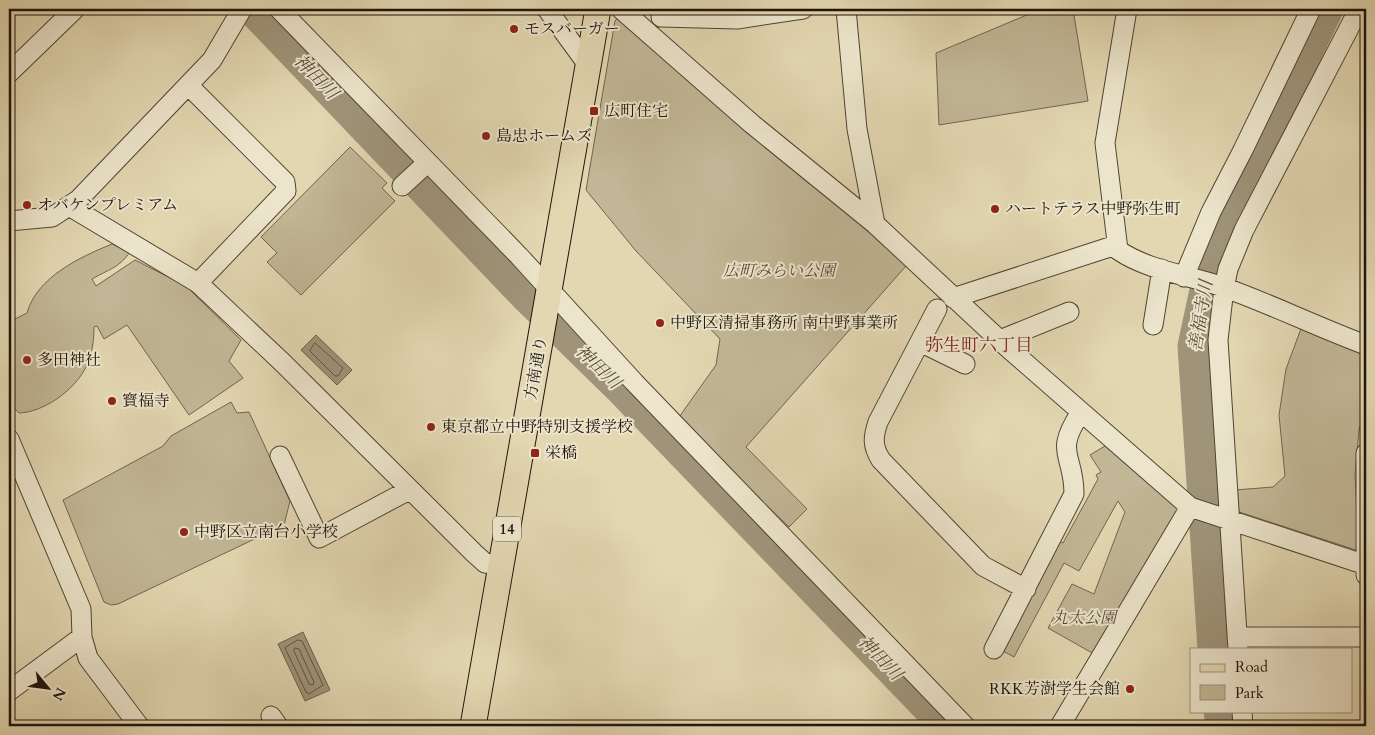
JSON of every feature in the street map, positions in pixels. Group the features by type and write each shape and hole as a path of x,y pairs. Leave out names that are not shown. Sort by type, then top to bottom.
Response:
{"main road":[{"name":"方南通り","path":"473,726 598,9"}],"street":[{"path":"9,73 75,9"},
{"path":"279,9 424,166 965,726"},
{"path":"547,9 588,65"},
{"path":"620,9 752,124 875,224 953,298 1193,509 1366,565"},
{"path":"661,17 803,9"},
{"path":"846,9 856,129 875,224"},
{"path":"1127,9 1106,143 1118,250 1130,257 1162,269 1222,287 1366,346"},
{"path":"1189,278 1211,212 1311,9"},
{"path":"9,221 52,217 69,206 212,60 236,12"},
{"path":"1355,12 1244,230 1222,287 1218,340 1227,520 1238,643 1366,636"},
{"path":"188,85 285,182 286,191 198,283"},
{"path":"402,186 424,166"},
{"path":"69,206 198,283 283,363 485,563 501,565"},
{"path":"953,298 1116,245"},
{"path":"1153,325 1162,269"},
{"path":"937,309 876,426 873,439 877,454 983,566 1026,589"},
{"path":"1000,340 1069,312"},
{"path":"920,342 965,364"},
{"path":"994,649 1074,494 1074,480 1065,444 1069,431 1081,412"},
{"path":"9,439 81,608 82,637 88,658 135,725"},
{"path":"1366,453 1366,576"},
{"path":"280,456 319,538 410,490"},
{"path":"1060,726 1193,509"},
{"path":"9,691 82,637"},
{"path":"1242,712 1243,726"}],"green space":[{"path":"1041,9 1073,9 1088,101 939,125 936,53"},
{"name":"広町みらい公園","path":"619,16 816,184 906,266 746,447 807,509 789,527 677,420 716,365 720,339 636,251 586,190 615,21"},
{"path":"350,147 387,183 382,188 395,201 301,295 267,262 277,253 261,237"},
{"path":"112,244 130,252 118,265 92,279 96,286 135,260 186,286 241,340 229,361 243,378 189,415 127,325 104,339 97,326 94,327 92,348 85,369 73,385 48,404 29,412 19,413 9,403 9,322 27,313 32,300 40,289 61,270 87,255"},
{"path":"1302,326 1366,352 1366,403 1359,430 1355,475 1359,551 1239,512 1235,490 1273,487 1285,476 1279,415 1286,369"},
{"path":"231,402 237,413 249,412 290,501 284,525 118,604 111,605 104,602 63,500 163,446 171,436"},
{"name":"丸太公園","path":"1105,446 1180,510 1094,654 1048,628 1072,584 1094,594 1125,512 1118,501 1079,571 1064,563 1014,657 1001,650 1059,541 1063,543 1098,479 1096,475 1101,472 1090,455"}],"water":[{"path":"316,335 352,370 337,385 301,350"},
{"path":"303,632 330,690 305,701 278,644"}],"waterway":[{"name":"神田川","path":"251,9 526,297 623,392 945,726"},
{"name":"善福寺川","path":"1213,648 1193,346 1210,267 1224,225 1328,9"},
{"name":"善福寺川","path":"1219,712 1221,726"}],"place":[{"name":"モスバーガー","path":"514,29"},
{"name":"広町住宅","path":"594,111"},
{"name":"島忠ホームズ","path":"486,136"},
{"name":"オバケンプレミアム","path":"27,205"},
{"name":"ハートテラス中野弥生町","path":"995,209"},
{"name":"中野区清掃事務所 南中野事業所","path":"660,323"},
{"name":"多田神社","path":"27,360"},
{"name":"寳福寺","path":"112,401"},
{"name":"東京都立中野特別支援学校","path":"431,427"},
{"name":"栄橋","path":"535,453"},
{"name":"中野区立南台小学校","path":"184,532"},
{"name":"RKK芳澍学生会館","path":"1130,689"}],"district":[{"name":"弥生町六丁目","path":"979,345"}]}
